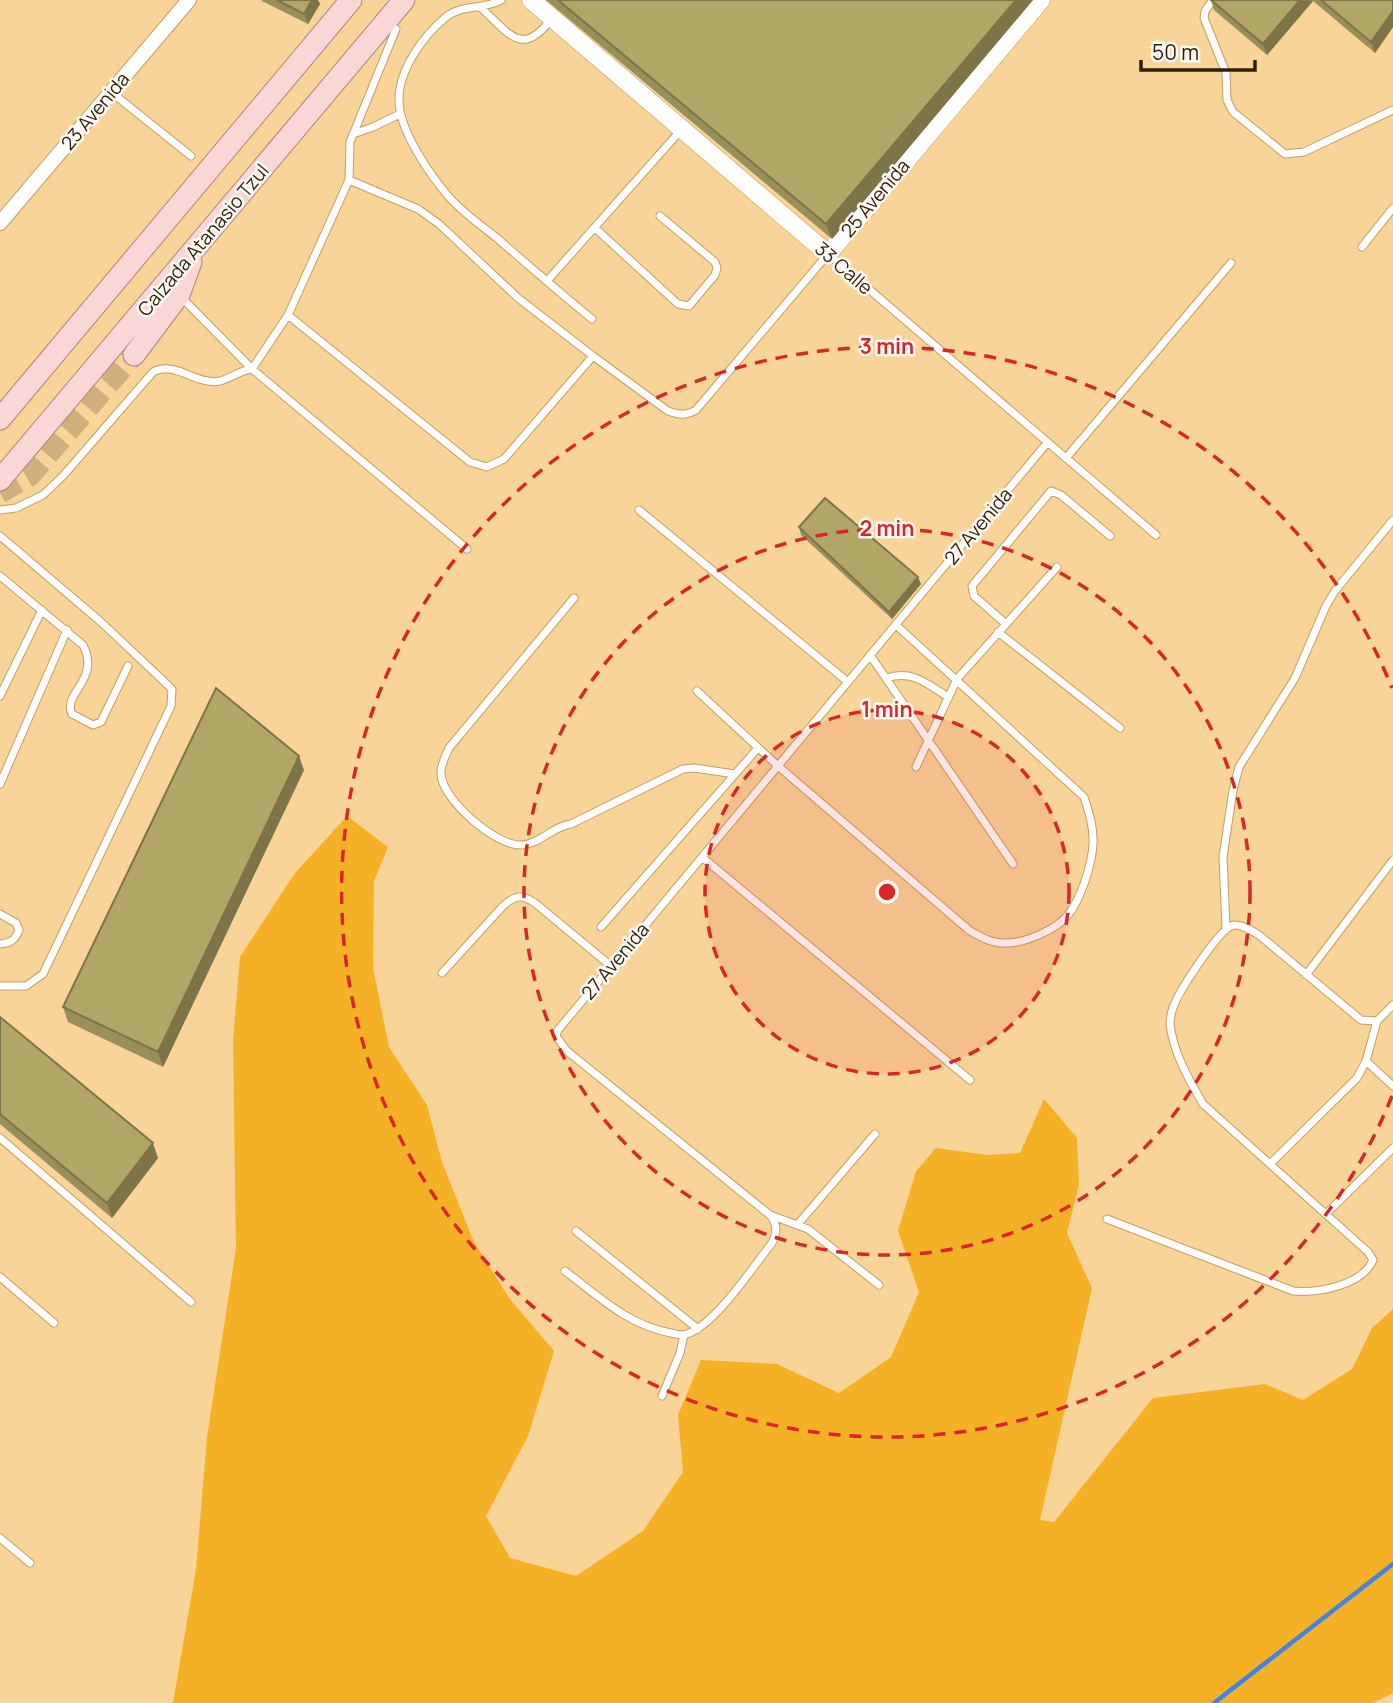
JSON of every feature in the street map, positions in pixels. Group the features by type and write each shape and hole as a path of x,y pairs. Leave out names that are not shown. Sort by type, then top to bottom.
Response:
{"main road":[{"path":"0,419 351,0"},
{"name":"Calzada Atanasio Tzul","path":"0,480 404,0"},
{"path":"270,161 299,146 308,137 421,0"},
{"path":"134,355 179,295 197,246"}],"street":[{"name":"23 Avenida","path":"0,223 190,0"},
{"name":"33 Calle","path":"531,0 828,254"},
{"name":"25 Avenida","path":"828,254 1041,0"}],"lane":[{"path":"501,0 480,7 463,8 448,15 425,38 404,74 398,97 400,114 426,169 451,199 592,319"},
{"path":"1213,0 1205,11 1204,18 1226,73 1227,100 1233,112 1285,155 1304,152 1393,110"},
{"path":"480,7 517,39 527,40 540,35 552,18"},
{"path":"252,369 288,315 349,180 350,142 396,29"},
{"path":"111,92 191,156"},
{"path":"353,134 400,114"},
{"path":"547,281 682,129"},
{"name":"25 Avenida","path":"349,180 418,209 439,224 518,298 640,392 668,411 680,415 696,410 828,254"},
{"path":"1362,247 1393,208"},
{"path":"595,228 678,304 690,306 715,275 717,268 715,262 660,216"},
{"name":"33 Calle","path":"828,254 1156,535"},
{"path":"1066,458 1231,263"},
{"path":"179,295 252,369 467,549"},
{"path":"288,315 470,462 487,467 504,459 593,356"},
{"path":"0,510 16,508 43,495 63,476 153,372 161,368 173,369 195,378 219,381 240,370 252,369"},
{"name":"27 Avenida","path":"770,1215 567,1051 557,1040 558,1030 1047,443"},
{"path":"1006,624 974,596 972,586 1051,491 1061,495 1110,536"},
{"path":"639,510 848,682"},
{"path":"1226,928 1223,857 1239,767 1295,678 1335,591 1393,520"},
{"path":"0,536 101,622 163,678 172,690 171,706 43,974 26,986 0,986"},
{"path":"916,767 957,679 1056,567"},
{"path":"0,576 67,630 83,645 90,658 86,673 70,703 72,714 93,725 101,722 128,666"},
{"path":"574,598 449,748 440,774 447,792 466,814 503,842 524,845 683,769 735,774"},
{"path":"0,696 43,610"},
{"path":"697,691 778,766 970,931 986,940 1006,943 1043,934 1068,915 1087,877 1093,844 1091,818 1084,797 895,625"},
{"path":"0,784 67,630"},
{"path":"998,632 1120,728"},
{"path":"870,655 1013,864"},
{"path":"886,678 900,674 911,675 948,697"},
{"path":"601,927 758,748"},
{"path":"702,857 970,1080"},
{"path":"1306,975 1393,860"},
{"path":"442,973 503,906 513,897 522,895 611,966"},
{"path":"0,914 16,923 19,930 16,938 9,944 0,944"},
{"path":"1107,1219 1293,1290 1313,1293 1360,1277 1373,1261 1368,1252 1203,1104 1186,1075 1170,1022 1175,1003 1226,928 1234,925 1259,935 1361,1020 1377,1021"},
{"path":"1270,1164 1357,1078 1366,1061 1377,1021 1393,1005"},
{"path":"1366,1061 1393,1086"},
{"path":"798,1224 875,1134"},
{"path":"0,1138 191,1302"},
{"path":"1326,1214 1393,1148"},
{"path":"770,1215 808,1230 879,1285"},
{"path":"565,1271 632,1322 684,1335 698,1329 734,1292 772,1243 777,1224 770,1215"},
{"path":"576,1231 698,1329"},
{"path":"0,1278 54,1323"},
{"path":"662,1396 680,1353 684,1335"},
{"path":"0,1538 30,1563"}],"shaded area":[{"path":"347,816 388,847 374,881 373,968 389,1047 427,1105 442,1162 474,1242 509,1298 554,1351 528,1436 486,1516 510,1558 576,1576 643,1531 683,1472 678,1415 701,1360 777,1364 839,1393 891,1357 919,1292 898,1231 916,1171 936,1148 987,1155 1020,1153 1044,1099 1077,1138 1079,1185 1067,1233 1092,1288 1040,1520 1054,1522 1153,1398 1265,1384 1303,1400 1352,1369 1372,1328 1393,1309 1393,1693 1373,1703 173,1703 196,1569 207,1437 236,1248 233,1041 240,957 295,873"}],"building":[{"path":"277,0 312,0 304,14"},
{"path":"558,0 1016,0 826,224"},
{"path":"1211,0 1300,0 1263,44"},
{"path":"1321,0 1393,0 1393,11 1371,42"},
{"path":"825,498 918,577 889,612 799,527"},
{"path":"216,688 299,756 158,1052 63,1007"},
{"path":"0,1017 153,1143 107,1203 0,1114"}],"waterway":[{"path":"1214,1703 1393,1564"}],"tunnel":[{"path":"0,493 30,476 134,355"}]}
